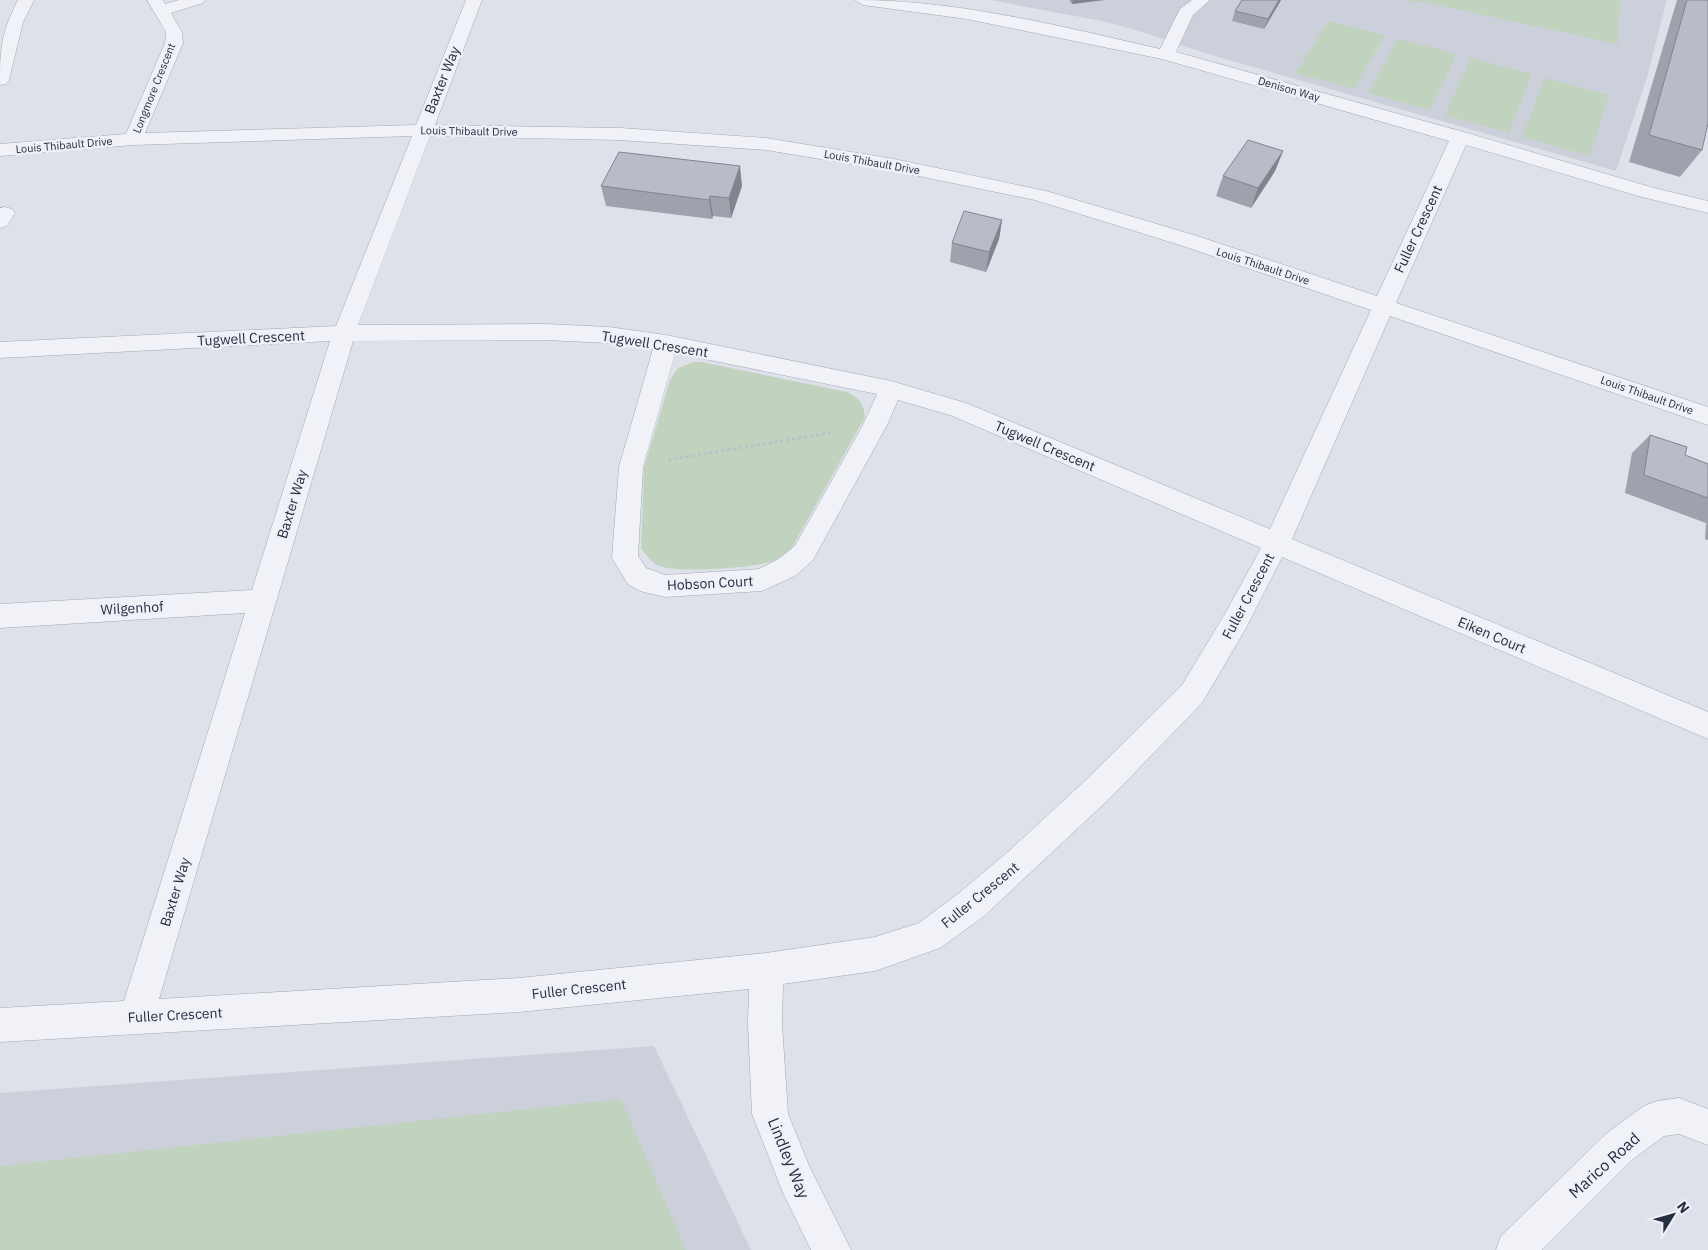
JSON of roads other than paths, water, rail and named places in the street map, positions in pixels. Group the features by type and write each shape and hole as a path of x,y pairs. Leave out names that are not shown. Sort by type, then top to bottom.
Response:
{"street":[{"path":"0,80 15,22 26,0"},
{"name":"Longmore Crescent","path":"133,138 174,43 174,32 158,5 197,0"},
{"name":"Baxter Way","path":"136,1017 344,334 474,0"},
{"name":"Denison Way","path":"863,0 967,14 1166,55 1460,137 1649,193 1708,207"},
{"path":"1173,0 1186,12"},
{"path":"1166,55 1186,12 1202,0"},
{"name":"Louis Thibault Drive","path":"0,150 133,138 422,130 630,134 766,144 894,165 1038,195 1190,241 1708,416"},
{"name":"Fuller Crescent","path":"0,1025 519,995 766,970 875,954 928,936 971,905 1098,789 1192,694 1236,620 1277,542 1460,137"},
{"name":"Tugwell Crescent","path":"0,350 344,334 546,332 608,335 666,343 891,390 958,409 1277,542"},
{"name":"Hobson Court","path":"666,343 631,467 625,558 636,576 649,583 665,586 762,580 786,568 804,552 875,425 891,390"},
{"name":"Eiken Court","path":"1277,542 1708,726"},
{"name":"Wilgenhof","path":"0,616 263,601"},
{"name":"Lindley Way","path":"766,970 764,1024 770,1114 796,1180 832,1250"},
{"name":"Marico Road","path":"1515,1250 1620,1146 1657,1119 1678,1116 1708,1127"}]}
